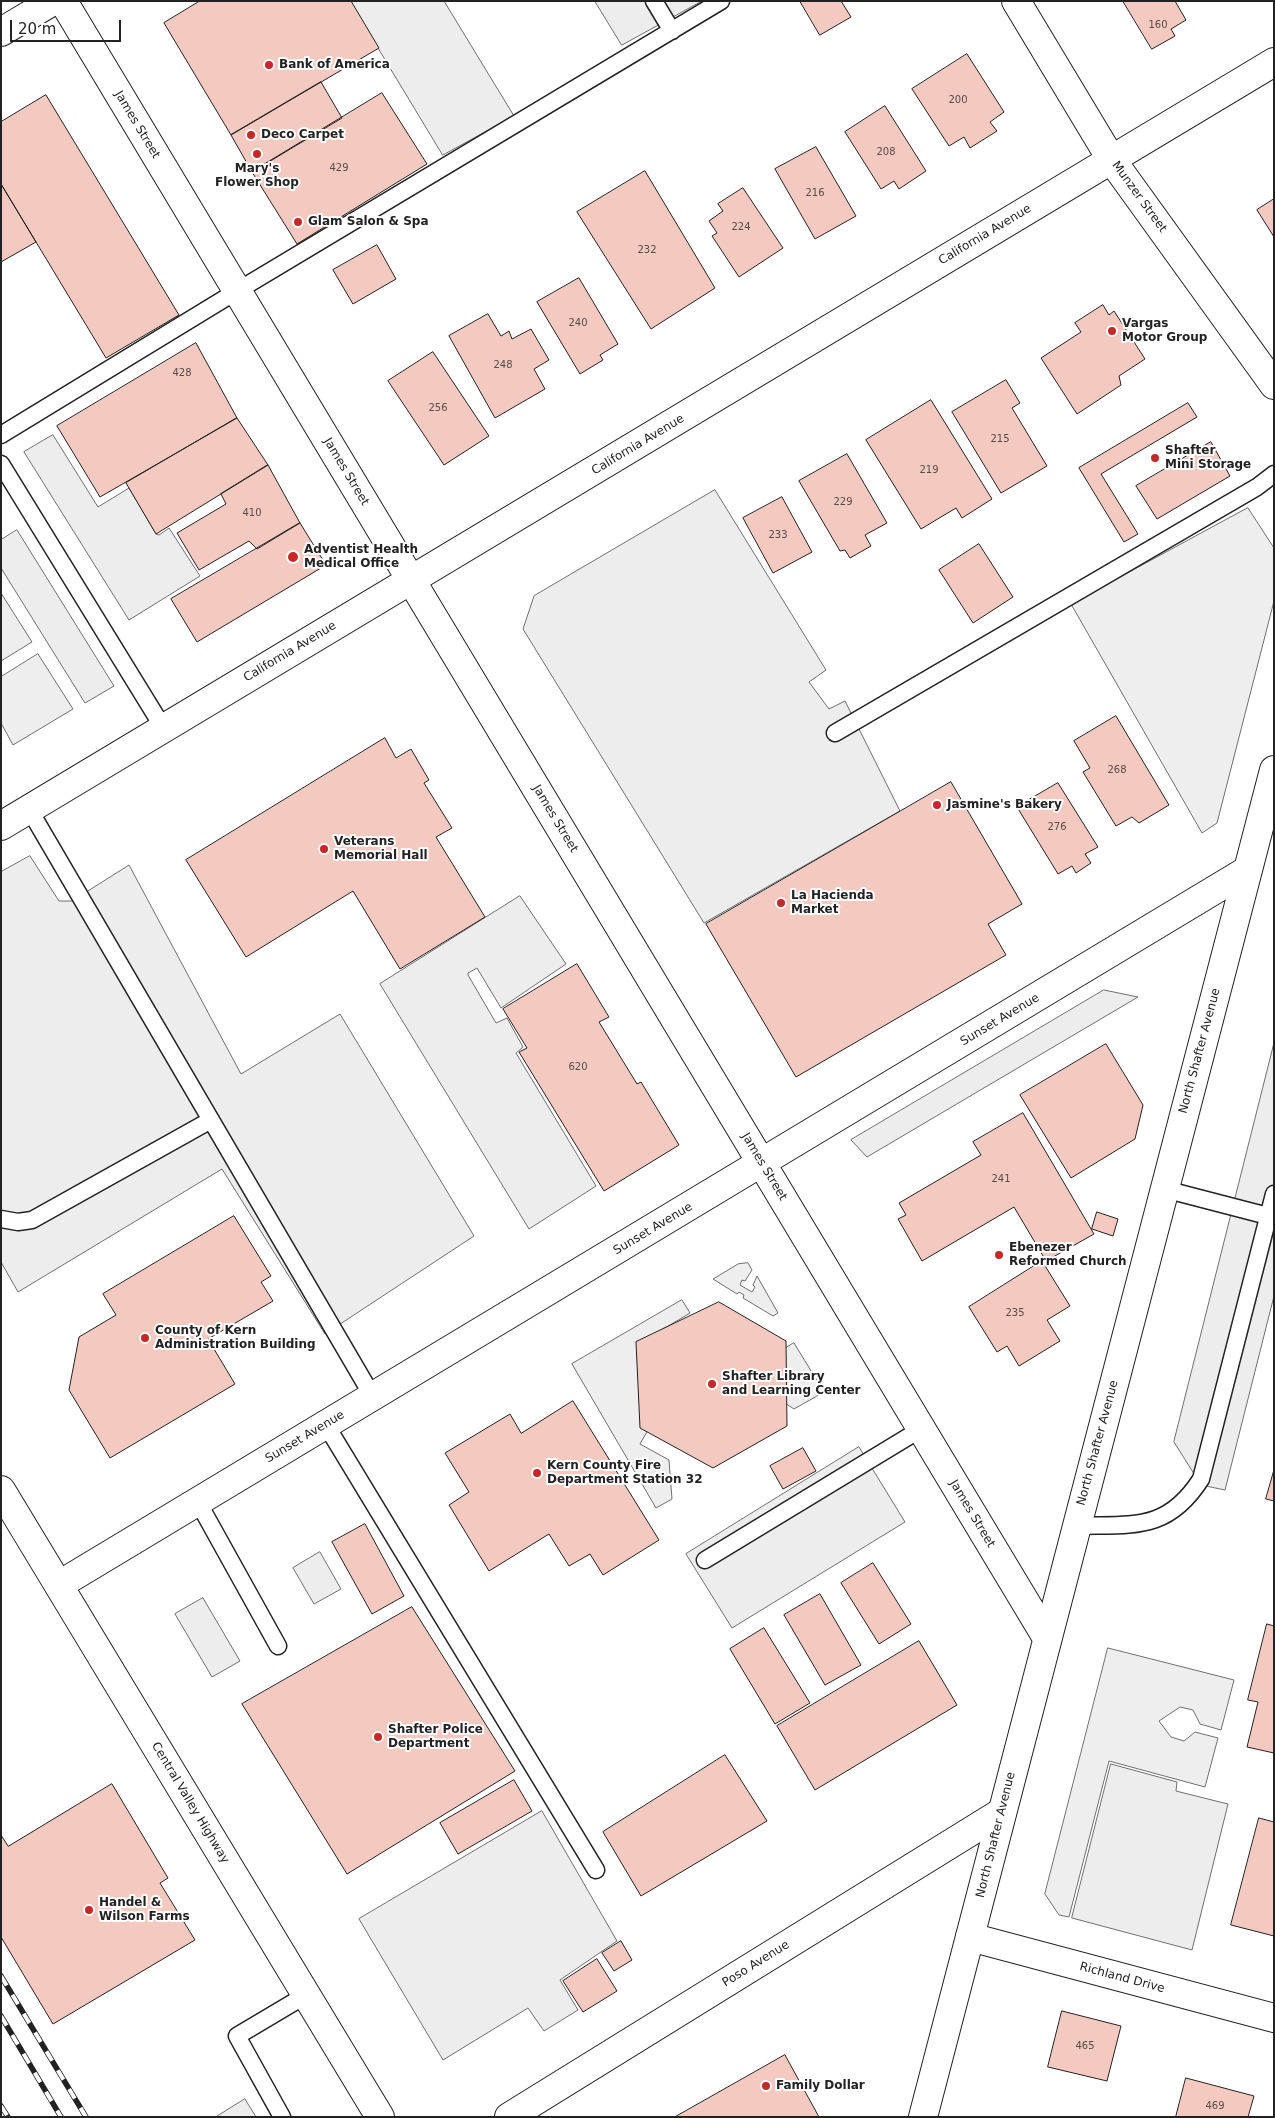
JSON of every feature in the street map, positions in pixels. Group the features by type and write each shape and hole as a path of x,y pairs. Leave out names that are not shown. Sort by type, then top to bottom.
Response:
{"street":[{"path":"1,32 53,1"},
{"name":"James Street","path":"63,1 1047,1638"},
{"name":"Munzer Street","path":"1016,1 1111,159 1274,385"},
{"name":"California Avenue","path":"1,826 1274,62"},
{"name":"North Shafter Avenue","path":"923,2117 1274,770"},
{"name":"Sunset Avenue","path":"59,1585 1246,872"},
{"name":"Central Valley Highway","path":"1,1490 380,2117"},
{"name":"Poso Avenue","path":"526,2112 1002,1812"},
{"name":"Richland Drive","path":"970,1937 1274,2018"}],"lane":[{"path":"654,1 672,31"},
{"path":"1,435 237,290 721,1"},
{"path":"1,464 164,729"},
{"path":"835,733 1257,488 1274,474"},
{"path":"29,809 373,1397"},
{"path":"1,1219 18,1222 32,1220 211,1120"},
{"path":"1164,1189 1268,1216"},
{"path":"1076,1526 1146,1522 1165,1516 1180,1506 1201,1479 1274,1194"},
{"path":"326,1425 596,1870"},
{"path":"705,1560 921,1429"},
{"path":"198,1502 278,1646"},
{"path":"282,2117 237,2036 306,1995"}],"shaded area":[{"path":"350,1 444,1 514,116 443,155"},
{"path":"595,1 702,1 622,45"},
{"path":"53,435 98,507 129,488 156,534 159,535 169,528 200,576 129,620 24,452"},
{"path":"715,490 826,670 809,682 829,709 845,701 900,811 704,923 523,629 534,596"},
{"path":"1248,508 1274,548 1274,601 1217,823 1202,833 1071,604"},
{"path":"17,530 114,686 85,703 1,568 1,540"},
{"path":"1,593 32,642 1,661"},
{"path":"38,654 73,709 13,745 1,723 1,677"},
{"path":"30,856 59,901 72,901 129,865 241,1074 340,1014 474,1236 325,1334 222,1169 18,1292 1,1262 1,872"},
{"path":"520,896 566,964 501,1008 477,968 468,973 468,975 496,1023 507,1018 523,1047 516,1053 596,1186 529,1229 380,984"},
{"path":"1104,990 1138,997 867,1157 851,1140"},
{"path":"1274,1043 1274,1296 1225,1490 1201,1485 1174,1442"},
{"path":"748,1263 752,1270 745,1281 742,1280 740,1285 752,1292 757,1276 778,1313 773,1316 743,1298 744,1295 739,1292 737,1294 713,1279 738,1264"},
{"path":"682,1300 690,1313 640,1343 648,1430 640,1444 669,1460 672,1499 656,1508 572,1364"},
{"path":"794,1343 824,1392 794,1409 785,1403 784,1349"},
{"path":"859,1447 905,1522 732,1628 686,1554"},
{"path":"320,1552 341,1589 314,1604 293,1568"},
{"path":"203,1598 240,1661 212,1677 175,1614"},
{"path":"1108,1648 1234,1680 1221,1730 1200,1724 1193,1710 1180,1707 1159,1721 1171,1737 1184,1741 1195,1732 1218,1738 1205,1787 1109,1761 1069,1917 1059,1915 1045,1894"},
{"path":"1111,1764 1177,1782 1176,1791 1228,1804 1192,1950 1072,1918"},
{"path":"542,1811 617,1941 560,1980 578,2010 544,2031 528,2008 443,2060 359,1919"},
{"path":"245,2099 256,2117 216,2117"}],"building":[{"name":"Bank of America","path":"200,1 351,1 379,48 231,135 164,23"},
{"path":"800,1 841,1 851,17 820,35"},
{"path":"1123,1 1175,1 1186,20 1171,29 1175,36 1152,49"},
{"path":"967,54 1004,112 990,122 997,131 970,148 964,137 949,146 912,89"},
{"path":"321,82 342,118 252,172 231,135"},
{"path":"382,93 427,164 297,244 252,172"},
{"path":"46,95 179,315 106,358 1,184 1,122"},
{"path":"885,106 926,171 899,189 894,181 881,189 845,132"},
{"path":"816,147 856,216 815,239 775,169"},
{"path":"645,171 715,288 651,329 577,212"},
{"path":"1,184 36,242 1,262"},
{"path":"743,188 783,248 739,277 712,236 717,233 709,221 723,211 718,204"},
{"path":"1274,199 1274,237 1257,210"},
{"path":"377,245 396,279 353,304 333,270"},
{"path":"579,278 618,344 600,355 603,360 580,374 537,302"},
{"path":"1103,305 1109,315 1114,311 1145,359 1119,376 1121,385 1077,414 1041,358 1081,332 1075,323"},
{"path":"488,314 501,336 509,331 512,339 531,329 549,360 534,369 545,389 495,418 449,336"},
{"path":"196,343 237,418 100,497 57,426"},
{"path":"433,352 489,436 444,465 388,381"},
{"path":"1006,380 1020,403 1012,408 1047,466 1001,493 952,412"},
{"path":"931,400 992,499 962,518 956,508 921,529 866,440"},
{"path":"1188,403 1197,417 1101,474 1138,534 1124,542 1079,468"},
{"path":"237,418 268,465 156,534 126,483"},
{"path":"1211,442 1230,476 1157,519 1136,486"},
{"path":"847,454 887,523 865,535 871,546 850,558 845,550 840,551 799,481"},
{"path":"268,465 300,523 257,549 249,541 199,570 177,533 226,504 221,494"},
{"path":"782,497 812,552 773,573 743,518"},
{"path":"300,523 326,565 197,642 171,599"},
{"path":"979,544 1013,597 973,623 939,570"},
{"path":"1116,716 1169,805 1139,823 1132,817 1116,826 1083,772 1090,768 1074,741"},
{"name":"Veterans Memorial Hall","path":"385,738 396,758 411,749 429,780 424,783 452,828 436,837 485,917 400,969 353,891 246,957 186,860"},
{"path":"951,782 1022,904 988,924 1006,955 796,1077 706,924"},
{"path":"1058,783 1098,847 1085,854 1091,863 1076,873 1072,866 1058,874 1017,807"},
{"path":"577,964 609,1017 599,1022 637,1084 641,1082 679,1145 604,1191 519,1052 527,1048 503,1009"},
{"path":"1106,1044 1143,1105 1135,1139 1071,1178 1020,1095"},
{"path":"1023,1113 1094,1234 1046,1261 1014,1207 922,1261 898,1219 906,1215 899,1203 981,1155 973,1142"},
{"path":"1097,1212 1118,1219 1113,1236 1092,1229"},
{"name":"County of Kern Administration Building","path":"234,1216 271,1276 261,1282 273,1301 208,1339 235,1384 110,1458 69,1390 79,1337 116,1315 103,1294"},
{"path":"1042,1261 1070,1306 1047,1320 1060,1341 1019,1366 1007,1346 997,1352 969,1307"},
{"name":"Shafter Library and Learning Center","path":"719,1302 786,1341 787,1426 713,1468 640,1428 636,1342"},
{"name":"Kern County Fire Department Station 32","path":"573,1401 659,1540 603,1575 590,1554 569,1566 549,1534 489,1571 449,1505 469,1492 445,1453 510,1414 521,1433"},
{"path":"803,1448 816,1471 783,1489 770,1466"},
{"path":"1274,1470 1274,1501 1266,1499"},
{"path":"365,1524 404,1596 372,1614 332,1542"},
{"path":"873,1563 911,1624 879,1644 841,1583"},
{"path":"820,1594 861,1665 825,1685 784,1615"},
{"name":"Shafter Police Department","path":"412,1607 515,1771 347,1874 242,1704"},
{"path":"1267,1624 1274,1626 1274,1753 1247,1747 1258,1702 1248,1700"},
{"path":"764,1628 810,1703 775,1724 730,1649"},
{"path":"919,1641 957,1705 815,1790 777,1726"},
{"path":"725,1755 767,1821 641,1896 603,1832"},
{"path":"514,1780 532,1811 458,1854 440,1823"},
{"name":"Handel & Wilson Farms","path":"112,1784 168,1878 160,1883 195,1940 53,2024 1,1937 1,1835 8,1846"},
{"path":"1259,1818 1274,1822 1274,1936 1231,1925"},
{"path":"621,1941 632,1960 614,1971 602,1953"},
{"path":"597,1959 617,1991 583,2012 563,1981"},
{"path":"1062,2011 1121,2026 1107,2081 1048,2067"},
{"name":"Family Dollar","path":"785,2055 819,2117 675,2117"},
{"path":"1186,2078 1254,2096 1248,2117 1176,2117"}],"railway":[{"path":"1,1976 86,2117"},
{"path":"1,2016 61,2117"},
{"path":"1,2106 8,2117"}],"place":[{"name":"Bank of America","path":"269,65"},
{"name":"Deco Carpet","path":"251,135"},
{"name":"Mary's Flower Shop","path":"257,154"},
{"name":"Glam Salon & Spa","path":"298,222"},
{"name":"Vargas Motor Group","path":"1112,331"},
{"name":"Shafter Mini Storage","path":"1155,458"},
{"name":"Adventist Health Medical Office","path":"293,557"},
{"name":"Jasmine's Bakery","path":"937,805"},
{"name":"Veterans Memorial Hall","path":"324,849"},
{"name":"La Hacienda Market","path":"781,903"},
{"name":"Ebenezer Reformed Church","path":"999,1255"},
{"name":"County of Kern Administration Building","path":"145,1338"},
{"name":"Shafter Library and Learning Center","path":"712,1384"},
{"name":"Kern County Fire Department Station 32","path":"537,1473"},
{"name":"Shafter Police Department","path":"378,1737"},
{"name":"Handel & Wilson Farms","path":"89,1910"},
{"name":"Family Dollar","path":"766,2086"}]}
